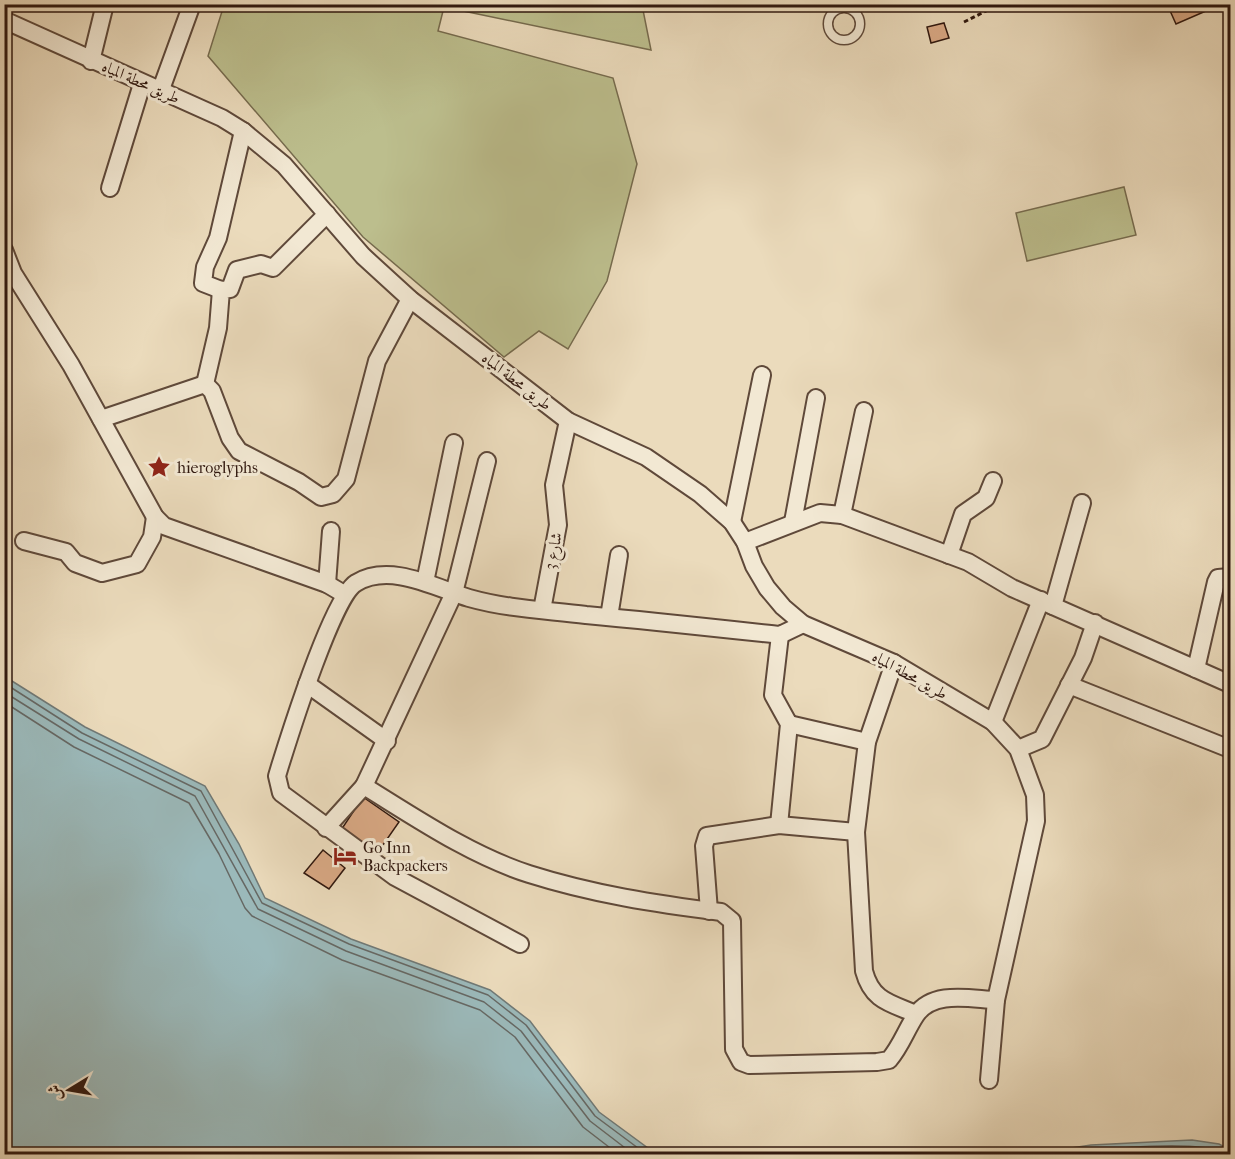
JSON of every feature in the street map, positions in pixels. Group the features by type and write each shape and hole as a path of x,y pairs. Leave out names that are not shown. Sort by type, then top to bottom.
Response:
{"street":[{"path":"91,61 105,4"},
{"path":"160,92 192,4"},
{"name":"طريق محطة المياه","path":"4,20 142,84 215,114 243,131 284,165 363,256 410,299 568,421 645,457 674,474 732,522 745,542 754,566 767,588 802,624 894,663 993,722 1017,749"},
{"path":"110,188 142,84"},
{"path":"243,131 218,238 205,267 203,283 221,290 230,289 237,270 261,264 273,268 327,214"},
{"path":"4,250 13,273 101,419 155,517 164,526 181,534 327,584 344,594"},
{"path":"205,384 218,328 221,290"},
{"path":"205,384 212,391 230,438 239,451 321,497 333,494 346,479 377,361 410,299"},
{"path":"732,522 762,375"},
{"path":"101,419 205,384"},
{"path":"794,522 816,398"},
{"path":"842,515 864,411"},
{"name":"شارع 3","path":"542,610 558,525 554,486 568,421"},
{"path":"425,582 454,443"},
{"path":"326,828 364,786 454,594 488,461"},
{"path":"950,555 963,514 986,498 993,481"},
{"path":"993,722 1047,603 1082,503"},
{"path":"745,542 820,513 842,515 979,567 1012,588 1230,684"},
{"path":"24,541 66,552 75,563 102,573 137,564 152,537 155,517"},
{"path":"327,584 331,531"},
{"path":"609,617 619,555"},
{"path":"520,944 395,877 285,798 278,786 280,766 308,684 344,594 355,583 373,578 396,577 425,582 454,594 513,609 542,610 780,635 802,624"},
{"path":"1196,669 1216,582 1218,579 1230,577"},
{"path":"989,1080 996,1000 1036,821 1035,795 1017,749 1042,739 1083,658 1095,624"},
{"path":"779,825 789,724 773,695 780,635"},
{"path":"894,663 867,742 856,832 864,971 868,985 877,997 916,1014"},
{"path":"308,684 387,741"},
{"path":"1069,685 1230,749"},
{"path":"789,724 867,742"},
{"path":"364,786 436,829 528,874 612,896 721,912 732,921 734,1049 741,1062 749,1065 877,1062 889,1059 906,1035 916,1014 927,1004 940,999 996,1000"},
{"path":"708,910 704,840 712,836 779,825 856,832"}],"lane":[{"path":"857,15 858,4"}],"path":[{"path":"964,22 1000,4"}],"green space":[{"path":"224,5 642,5 651,50 444,7 438,31 613,78 637,164 607,281 568,349 539,331 504,357 363,237 208,56"},
{"path":"1124,187 1136,235 1027,261 1016,213"}],"water":[{"path":"4,676 85,727 205,786 239,844 265,898 351,939 490,990 530,1021 599,1112 656,1154 5,1154"},
{"path":"1192,1140 1219,1144 1230,1150 1230,1154 1032,1154 1091,1145"}],"building":[{"path":"1167,4 1222,4 1176,24"},
{"path":"944,23 949,38 931,43 927,27"},
{"path":"363,797 399,822 376,855 341,830"},
{"path":"323,850 345,868 329,889 304,873"}],"place":[{"name":"hieroglyphs","path":"159,467"},
{"name":"Go Inn Backpackers","path":"345,856"}]}
